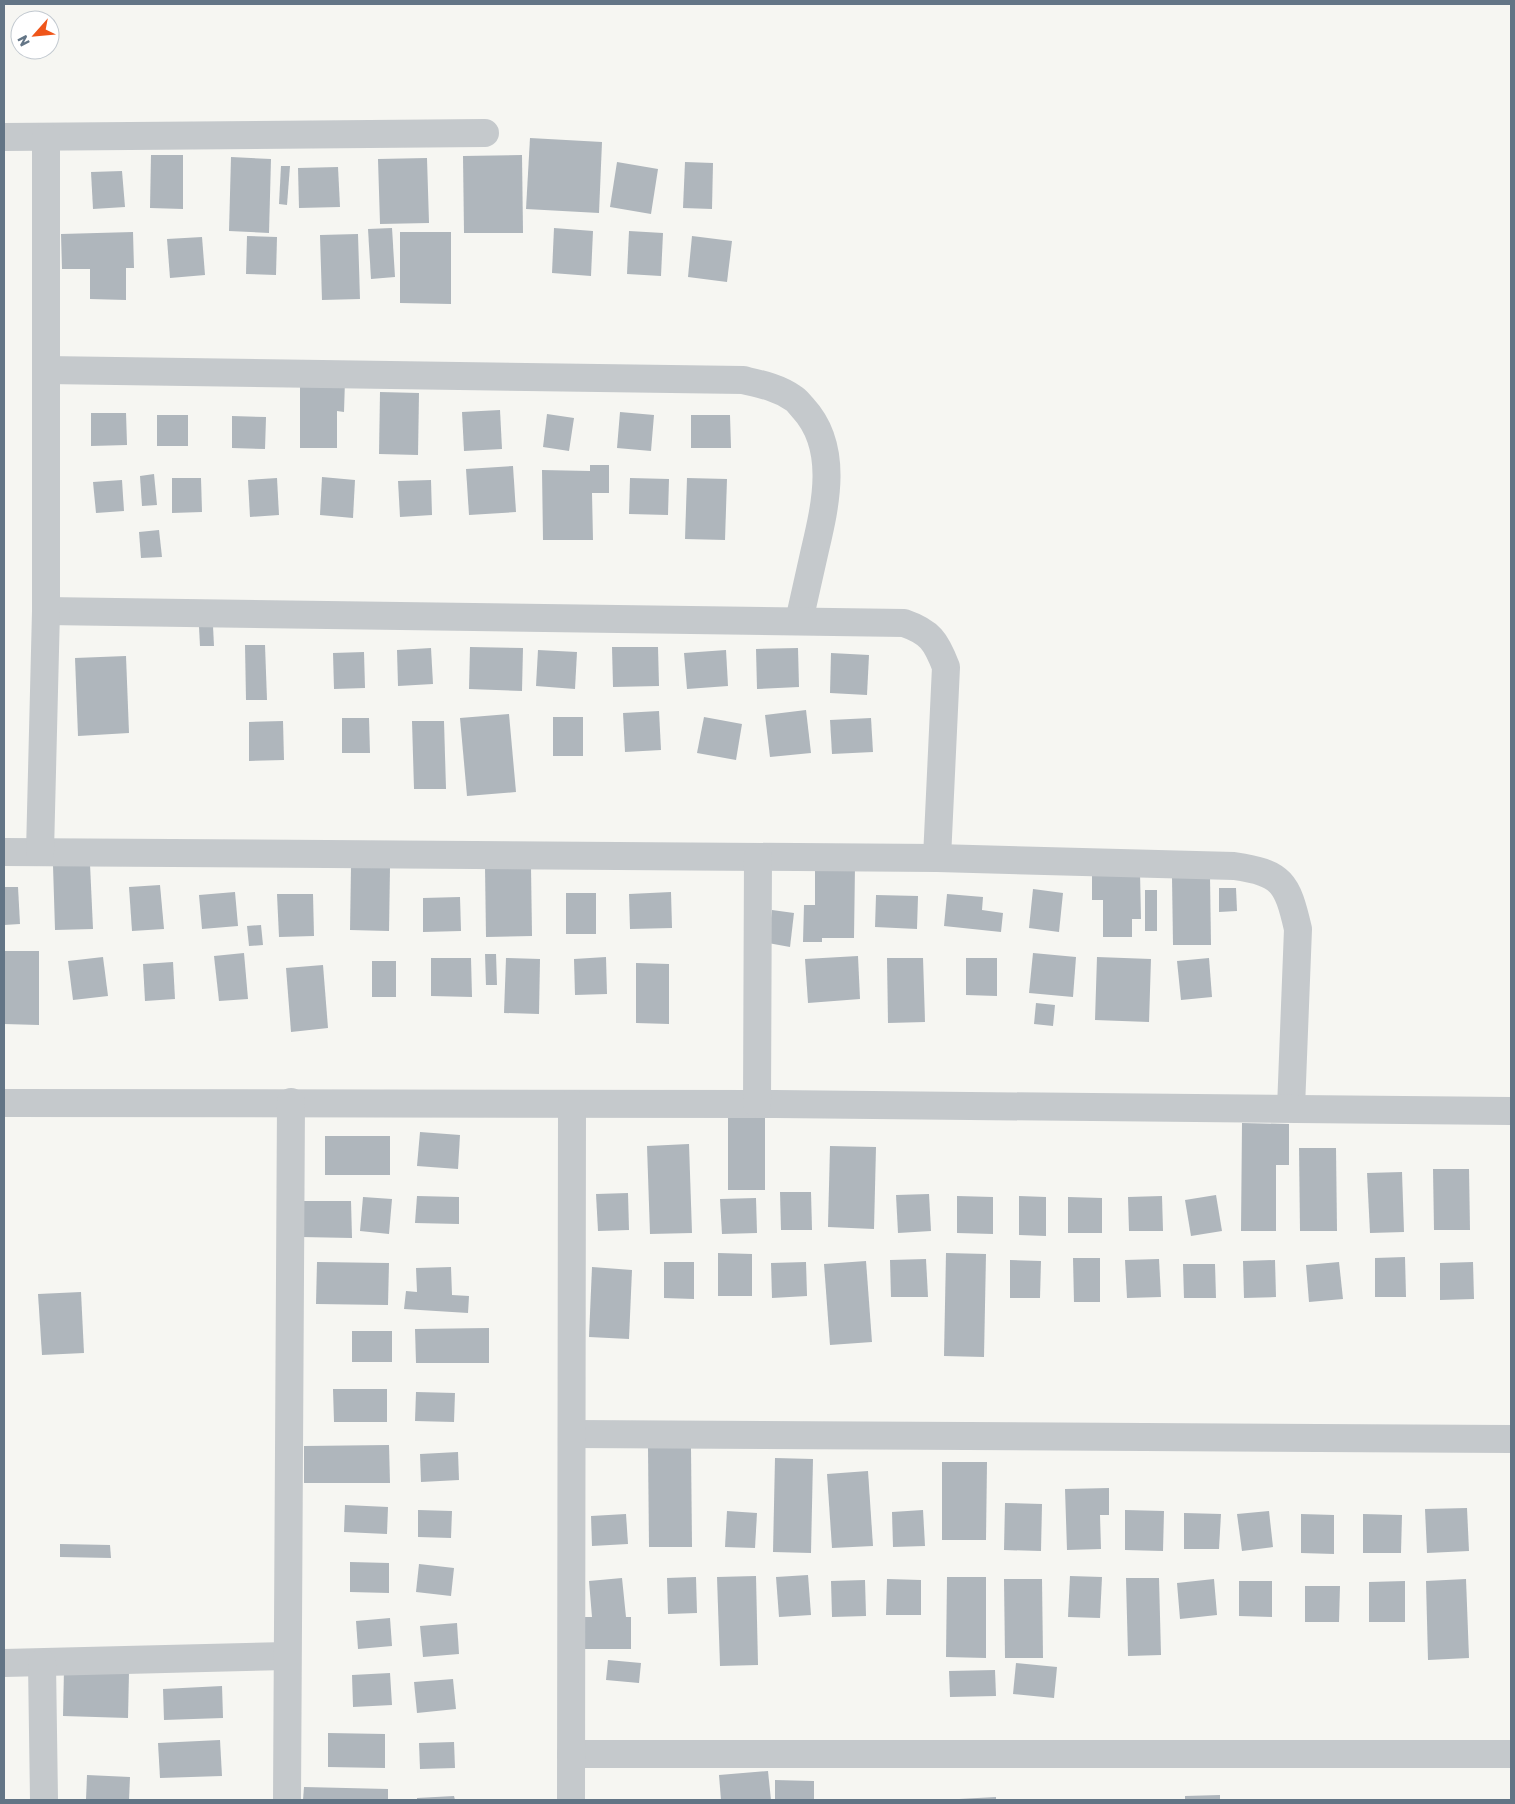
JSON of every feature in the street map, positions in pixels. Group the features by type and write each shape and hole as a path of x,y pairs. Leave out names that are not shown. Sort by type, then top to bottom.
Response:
{"street":[{"path":"4,137 485,133"},
{"path":"40,852 46,611 46,138"},
{"path":"46,370 743,380 774,388 794,398 810,416 822,440 827,472 825,506 799,621"},
{"path":"46,611 904,622 921,629 932,639 946,667 937,858"},
{"path":"4,852 937,858 1234,866 1260,870 1278,879 1292,901 1298,929 1291,1108"},
{"path":"756,1104 758,856"},
{"path":"287,1800 291,1102"},
{"path":"4,1103 756,1104 1511,1111"},
{"path":"571,1800 572,1104"},
{"path":"573,1434 1511,1439"},
{"path":"4,1662 287,1656"},
{"path":"42,1662 44,1800"},
{"path":"570,1754 1511,1754"}],"building":[{"path":"530,138 602,142 599,213 526,209"},
{"path":"151,155 183,155 183,209 150,208"},
{"path":"522,155 523,233 464,233 463,156"},
{"path":"231,157 271,159 269,233 229,231"},
{"path":"427,158 429,223 380,224 378,159"},
{"path":"617,162 658,169 651,214 610,207"},
{"path":"685,162 713,163 712,209 683,208"},
{"path":"281,166 290,166 287,205 279,204"},
{"path":"338,167 340,207 299,208 298,168"},
{"path":"122,171 125,207 93,209 91,172"},
{"path":"392,228 395,277 371,279 368,229"},
{"path":"554,228 593,231 591,276 552,273"},
{"path":"629,231 663,233 661,276 627,274"},
{"path":"133,232 134,268 126,268 126,300 90,299 90,269 62,269 61,234"},
{"path":"400,232 451,232 451,304 400,303"},
{"path":"358,234 360,299 322,300 320,235"},
{"path":"247,236 277,237 276,275 246,274"},
{"path":"692,236 732,241 727,282 688,277"},
{"path":"202,237 205,275 170,278 167,239"},
{"path":"345,380 344,412 337,411 337,448 300,448 300,383"},
{"path":"380,392 419,393 418,455 379,454"},
{"path":"500,410 502,449 464,451 462,412"},
{"path":"620,412 654,415 651,451 617,448"},
{"path":"91,413 126,413 127,445 91,446"},
{"path":"547,414 574,418 569,451 543,447"},
{"path":"157,415 188,415 188,446 157,446"},
{"path":"691,415 730,415 731,448 691,448"},
{"path":"232,416 266,417 265,449 232,448"},
{"path":"590,465 609,465 609,493 592,493 593,540 543,540 542,470 590,471"},
{"path":"513,466 516,512 469,515 466,469"},
{"path":"154,474 157,505 142,506 140,476"},
{"path":"322,477 355,480 353,518 320,515"},
{"path":"172,478 201,478 202,512 172,513"},
{"path":"277,478 279,515 250,517 248,480"},
{"path":"630,478 669,479 668,515 629,514"},
{"path":"687,478 727,479 725,540 685,539"},
{"path":"122,480 124,511 96,513 93,482"},
{"path":"431,480 432,515 400,517 398,481"},
{"path":"159,530 162,557 141,558 139,532"},
{"path":"213,626 214,646 200,646 199,627"},
{"path":"245,645 265,645 267,700 246,700"},
{"path":"470,647 523,648 522,691 469,689"},
{"path":"612,647 658,647 659,686 613,687"},
{"path":"431,648 433,684 398,686 397,650"},
{"path":"798,648 799,687 757,689 756,649"},
{"path":"538,650 577,652 575,689 536,686"},
{"path":"726,650 728,686 687,689 684,653"},
{"path":"364,652 365,688 334,689 333,653"},
{"path":"831,653 869,655 867,695 830,693"},
{"path":"126,656 129,733 78,736 75,658"},
{"path":"806,710 811,753 770,757 765,715"},
{"path":"659,711 661,750 625,752 623,713"},
{"path":"509,714 516,792 467,796 460,718"},
{"path":"553,717 583,717 583,756 553,756"},
{"path":"704,717 742,724 736,760 697,753"},
{"path":"342,718 369,718 370,753 342,753"},
{"path":"871,718 873,752 832,754 830,720"},
{"path":"283,721 284,760 249,761 249,722"},
{"path":"412,721 444,721 446,789 414,789"},
{"path":"90,864 93,929 55,930 53,865"},
{"path":"815,864 855,865 854,938 822,938 822,942 803,942 804,905 815,905"},
{"path":"351,867 390,868 389,931 350,930"},
{"path":"485,867 531,867 532,936 486,937"},
{"path":"1092,872 1140,872 1141,919 1132,919 1132,937 1103,937 1103,900 1092,900"},
{"path":"1210,876 1211,945 1173,945 1172,877"},
{"path":"160,885 164,929 132,931 129,887"},
{"path":"4,887 18,887 20,924 4,925"},
{"path":"1219,888 1236,888 1237,911 1219,912"},
{"path":"1033,889 1063,893 1059,932 1029,928"},
{"path":"1145,890 1157,890 1157,931 1145,931"},
{"path":"235,892 238,926 202,929 199,895"},
{"path":"671,892 672,928 630,929 629,894"},
{"path":"566,893 596,893 596,934 566,934"},
{"path":"277,894 313,894 314,936 279,937"},
{"path":"947,894 983,897 982,910 1003,913 1001,932 944,926"},
{"path":"876,895 918,896 917,929 875,927"},
{"path":"460,897 461,931 423,932 423,898"},
{"path":"772,910 794,913 790,947 768,943"},
{"path":"261,925 263,945 249,946 247,926"},
{"path":"4,951 39,951 39,1025 4,1024"},
{"path":"244,953 248,999 219,1001 214,956"},
{"path":"1033,953 1076,957 1073,997 1029,993"},
{"path":"485,954 496,954 497,985 486,985"},
{"path":"858,956 860,999 808,1003 805,959"},
{"path":"103,957 108,996 73,1000 68,961"},
{"path":"606,957 607,994 575,995 574,959"},
{"path":"1097,957 1151,959 1149,1022 1095,1020"},
{"path":"431,958 471,958 472,997 431,996"},
{"path":"506,958 540,959 539,1014 504,1013"},
{"path":"887,958 923,958 925,1022 888,1023"},
{"path":"966,958 997,958 997,996 966,995"},
{"path":"1209,958 1212,997 1181,1000 1177,961"},
{"path":"372,961 396,961 396,997 372,997"},
{"path":"173,962 175,999 145,1001 143,964"},
{"path":"636,963 669,964 669,1024 636,1023"},
{"path":"323,965 328,1028 291,1032 286,968"},
{"path":"1036,1003 1055,1005 1053,1026 1034,1024"},
{"path":"728,1118 765,1118 765,1190 728,1190"},
{"path":"1242,1123 1289,1124 1289,1165 1276,1165 1276,1231 1241,1231"},
{"path":"420,1132 460,1135 458,1169 417,1166"},
{"path":"325,1136 390,1136 390,1175 325,1175"},
{"path":"689,1144 692,1233 650,1234 647,1146"},
{"path":"830,1146 876,1147 874,1229 828,1227"},
{"path":"1299,1148 1336,1148 1337,1231 1300,1231"},
{"path":"1433,1169 1469,1169 1470,1230 1434,1230"},
{"path":"1402,1172 1404,1232 1370,1233 1367,1173"},
{"path":"780,1192 811,1192 812,1230 781,1230"},
{"path":"628,1193 629,1230 598,1231 596,1194"},
{"path":"929,1194 931,1231 898,1233 896,1195"},
{"path":"1216,1195 1222,1231 1191,1236 1185,1200"},
{"path":"417,1196 459,1197 459,1224 415,1223"},
{"path":"957,1196 993,1197 993,1234 957,1233"},
{"path":"1019,1196 1046,1197 1046,1236 1019,1235"},
{"path":"1162,1196 1163,1231 1129,1231 1128,1197"},
{"path":"363,1197 392,1199 389,1234 360,1231"},
{"path":"1068,1197 1102,1198 1102,1233 1068,1233"},
{"path":"756,1198 757,1233 722,1234 720,1199"},
{"path":"301,1201 351,1201 352,1238 301,1237"},
{"path":"718,1253 752,1254 752,1296 718,1296"},
{"path":"946,1253 986,1254 984,1357 944,1356"},
{"path":"1405,1257 1406,1297 1375,1297 1375,1258"},
{"path":"1073,1258 1100,1258 1100,1302 1074,1302"},
{"path":"926,1259 928,1297 891,1297 890,1260"},
{"path":"1159,1259 1161,1297 1127,1298 1125,1260"},
{"path":"1010,1260 1041,1261 1040,1298 1010,1298"},
{"path":"1275,1260 1276,1297 1244,1298 1243,1261"},
{"path":"866,1261 872,1342 830,1345 824,1264"},
{"path":"317,1262 389,1263 388,1305 316,1304"},
{"path":"664,1262 694,1262 694,1299 664,1298"},
{"path":"806,1262 807,1296 772,1298 771,1263"},
{"path":"1339,1262 1343,1299 1309,1302 1306,1265"},
{"path":"1473,1262 1474,1299 1440,1300 1440,1263"},
{"path":"1183,1264 1215,1264 1216,1298 1184,1298"},
{"path":"451,1267 452,1295 469,1296 468,1313 404,1309 406,1291 417,1292 416,1268"},
{"path":"592,1267 632,1270 629,1339 589,1337"},
{"path":"81,1292 84,1353 42,1355 38,1294"},
{"path":"489,1328 489,1363 416,1363 415,1329"},
{"path":"352,1331 392,1331 392,1362 352,1362"},
{"path":"333,1389 387,1389 387,1422 334,1422"},
{"path":"416,1392 455,1393 454,1422 415,1421"},
{"path":"389,1445 390,1483 304,1483 304,1446"},
{"path":"648,1448 691,1448 692,1547 649,1547"},
{"path":"458,1452 459,1480 421,1482 420,1454"},
{"path":"775,1458 813,1459 811,1553 773,1552"},
{"path":"942,1462 987,1462 986,1540 942,1540"},
{"path":"868,1471 873,1546 832,1548 827,1474"},
{"path":"1109,1488 1109,1515 1100,1515 1101,1549 1067,1550 1065,1489"},
{"path":"1005,1503 1042,1504 1041,1551 1004,1550"},
{"path":"345,1505 388,1507 387,1534 344,1532"},
{"path":"1467,1508 1469,1551 1427,1553 1425,1509"},
{"path":"418,1510 452,1511 451,1538 418,1537"},
{"path":"923,1510 925,1546 893,1547 892,1512"},
{"path":"1125,1510 1164,1511 1163,1551 1125,1550"},
{"path":"727,1511 757,1513 755,1548 725,1547"},
{"path":"1269,1511 1273,1547 1242,1551 1237,1514"},
{"path":"1184,1513 1221,1514 1219,1549 1184,1549"},
{"path":"626,1514 628,1544 592,1546 591,1516"},
{"path":"1301,1514 1334,1515 1334,1554 1301,1553"},
{"path":"1363,1514 1402,1515 1401,1553 1363,1553"},
{"path":"60,1544 110,1545 111,1558 60,1557"},
{"path":"350,1562 389,1563 389,1593 350,1592"},
{"path":"419,1564 454,1568 451,1596 416,1592"},
{"path":"808,1575 811,1615 779,1617 776,1577"},
{"path":"756,1576 758,1665 720,1666 717,1577"},
{"path":"1070,1576 1102,1577 1100,1618 1068,1617"},
{"path":"696,1577 697,1613 668,1614 667,1578"},
{"path":"947,1577 986,1577 986,1658 946,1657"},
{"path":"622,1578 626,1617 631,1617 631,1649 583,1649 583,1617 592,1617 589,1581"},
{"path":"1126,1578 1159,1578 1161,1655 1128,1656"},
{"path":"887,1579 921,1580 921,1615 886,1615"},
{"path":"1004,1579 1042,1579 1043,1658 1005,1658"},
{"path":"1214,1579 1217,1615 1180,1619 1177,1583"},
{"path":"1466,1579 1469,1658 1428,1660 1426,1581"},
{"path":"865,1580 866,1616 832,1617 831,1581"},
{"path":"1239,1581 1272,1581 1272,1617 1239,1616"},
{"path":"1405,1581 1405,1622 1369,1622 1369,1582"},
{"path":"1305,1586 1340,1586 1339,1622 1305,1622"},
{"path":"390,1618 392,1646 358,1649 356,1621"},
{"path":"457,1623 459,1654 423,1657 420,1626"},
{"path":"608,1660 641,1663 639,1683 606,1680"},
{"path":"1016,1663 1057,1667 1054,1698 1013,1694"},
{"path":"64,1669 129,1672 128,1718 63,1716"},
{"path":"995,1670 996,1696 950,1697 949,1671"},
{"path":"390,1673 392,1705 353,1707 352,1675"},
{"path":"453,1679 456,1709 417,1713 414,1682"},
{"path":"222,1686 223,1718 164,1720 163,1689"},
{"path":"328,1733 385,1734 385,1768 328,1767"},
{"path":"220,1740 222,1776 160,1778 158,1743"},
{"path":"454,1742 455,1768 420,1769 419,1743"},
{"path":"768,1771 771,1800 721,1800 719,1775"},
{"path":"87,1775 130,1777 129,1800 86,1800"},
{"path":"775,1780 814,1781 814,1800 775,1800"},
{"path":"304,1787 388,1789 388,1800 303,1800"},
{"path":"1220,1795 1220,1800 1185,1800 1185,1796"},
{"path":"454,1796 455,1800 417,1800 417,1798"},
{"path":"996,1797 996,1800 959,1800 959,1799"}]}
